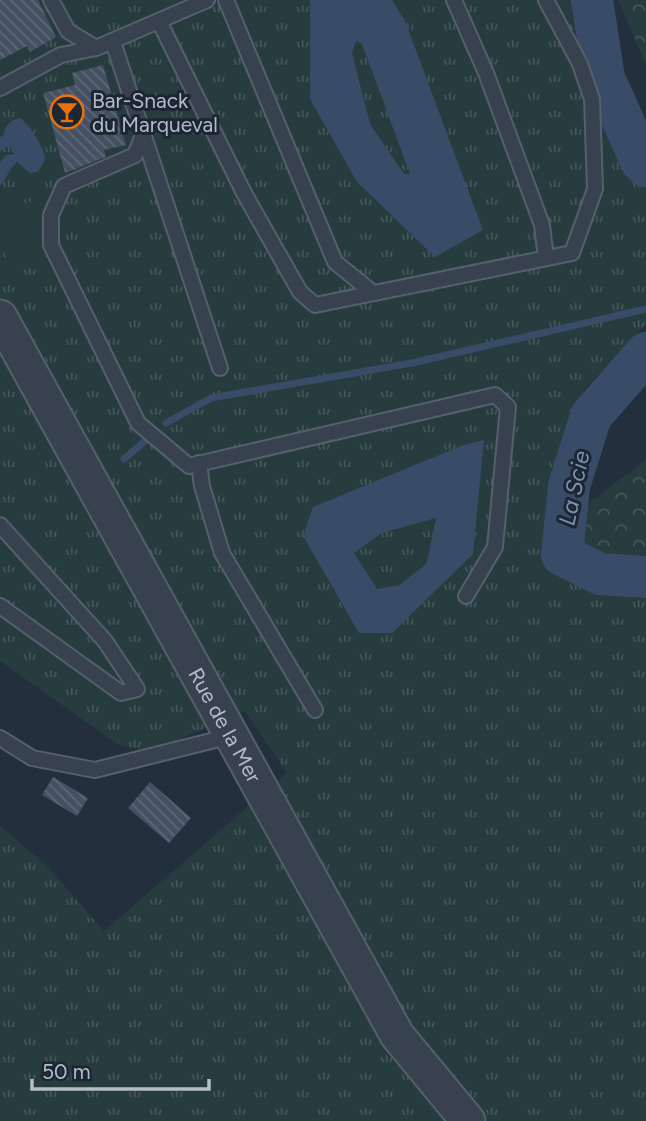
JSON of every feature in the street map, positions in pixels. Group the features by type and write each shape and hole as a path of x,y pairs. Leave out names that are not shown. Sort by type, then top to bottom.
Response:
{"street":[{"name":"Rue de la Mer","path":"0,317 397,1035 468,1121"}],"lane":[{"path":"51,0 68,31 96,48"},
{"path":"0,88 61,55 113,42 206,0"},
{"path":"226,0 335,262 373,293"},
{"path":"454,0 486,73 542,225 546,258"},
{"path":"159,21 243,193 300,292 315,305 572,253 595,189 592,99 580,64 546,0"},
{"path":"113,42 220,368"},
{"path":"144,133 135,155 64,186 51,215 51,245 138,423 189,466 495,395 508,407 495,547 466,596"},
{"path":"199,464 202,486 222,553 315,710"},
{"path":"0,525 105,641 137,689 121,693 0,606"},
{"path":"0,738 32,758 95,770 231,736"}],"green space":[{"path":"0,0 581,0 612,134 646,173 646,324 584,390 547,534 544,571 630,595 646,588 646,1121 0,1121 0,826 45,864 104,931 287,773 245,711 150,752 119,745 0,661"},
{"path":"618,0 646,0 646,65"},
{"path":"44,194 47,203 41,223 46,242 9,263 0,245 0,205 21,195 26,204"},
{"path":"646,460 646,588 630,595 544,571 547,534"}],"water":[{"path":"310,0 392,0 405,21 483,230 435,257 357,182 310,99","holes":["356,41 362,44 410,174 404,174 370,124 352,53"]},
{"path":"20,118 39,141 44,152 44,161 37,172 30,173 17,162 0,186 0,162 6,155 15,154 10,147 4,147 0,153 0,137 8,124"},
{"path":"484,440 473,554 392,633 359,633 303,536 313,507 461,446","holes":["436,518 427,563 400,585 377,589 354,553 382,533"]}],"building":[{"path":"0,0 38,0 56,37 30,52 27,46 0,60"},
{"path":"103,65 126,145 104,150 106,157 65,173 43,93 75,85 72,73"},
{"path":"53,777 88,798 77,816 42,795"},
{"path":"150,782 191,818 169,843 128,808"}],"waterway":[{"name":"La Scie","path":"592,0 604,78 641,161 646,166"},
{"path":"166,423 211,398 412,363 646,309"},
{"name":"La Scie","path":"646,353 591,416 569,486 562,555 600,574 646,577"},
{"path":"124,459 145,441"}],"place":[{"name":"Bar-Snack du Marqueval","path":"67,112"}]}
